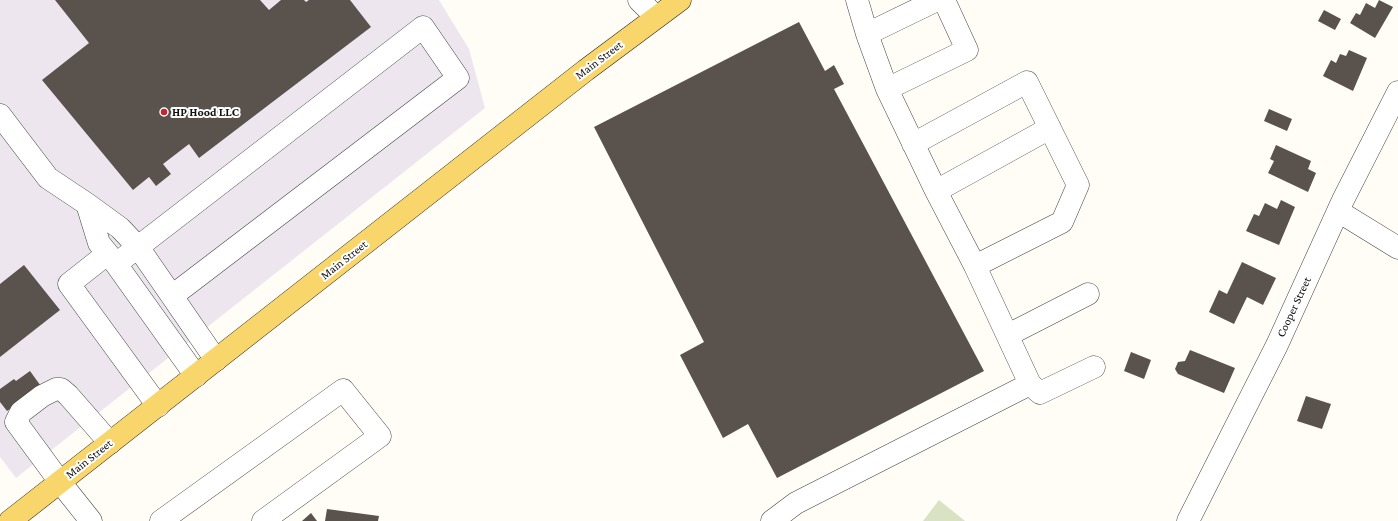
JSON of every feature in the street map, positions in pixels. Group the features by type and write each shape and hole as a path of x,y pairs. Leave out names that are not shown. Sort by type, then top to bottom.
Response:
{"main road":[{"name":"Main Street","path":"10,521 586,70 680,0"}],"street":[{"path":"639,0 656,17"},
{"path":"858,0 867,34 886,89 975,266 1030,384 1040,393 1094,367"},
{"path":"867,34 937,0"},
{"path":"886,89 967,50 944,0"},
{"path":"158,406 69,284 112,259 138,247 423,27 458,78 172,296"},
{"path":"913,144 1027,82 1078,185 1062,222 975,266"},
{"name":"Cooper Street","path":"1188,521 1277,345 1338,211 1398,92"},
{"path":"0,115 48,178 120,228 138,247 216,360"},
{"path":"936,191 1050,128"},
{"path":"87,204 99,244 112,259 196,376"},
{"path":"1338,211 1398,248"},
{"path":"1008,335 1088,294"},
{"path":"772,521 796,503 1030,384"},
{"path":"91,521 16,422 21,412 37,400 56,389 61,389 110,443"},
{"path":"161,521 343,390 380,436 263,521"}],"shaded area":[{"path":"0,0 439,0 469,49 485,108 16,478 0,457"}],"green space":[{"path":"939,500 965,521 923,521"}],"building":[{"name":"HP Hood LLC","path":"55,0 260,0 269,10 281,0 304,0 306,2 309,0 350,0 371,27 199,158 189,144 163,164 171,174 156,186 149,177 133,190 42,80 89,43"},
{"path":"1379,0 1393,7 1375,38 1350,23 1356,13 1360,15 1366,3 1375,8"},
{"path":"1324,10 1341,19 1335,30 1318,21"},
{"path":"799,22 825,71 834,65 844,84 834,89 984,371 777,478 748,424 723,438 680,355 704,342 594,127"},
{"path":"1349,50 1367,58 1353,91 1323,76 1331,60 1336,63 1340,54 1346,56"},
{"path":"1269,109 1292,119 1287,131 1264,121"},
{"path":"1276,145 1311,161 1308,169 1316,173 1308,192 1268,173 1274,161 1270,159"},
{"path":"1281,200 1295,207 1279,245 1246,231 1254,214 1259,216 1265,203 1277,209"},
{"path":"1242,262 1276,278 1263,305 1247,297 1234,324 1209,312 1219,290 1227,294"},
{"path":"24,265 60,310 0,357 0,284"},
{"path":"1190,350 1235,368 1224,393 1178,374 1175,369 1178,362 1185,361"},
{"path":"1131,352 1151,360 1144,379 1124,371"},
{"path":"30,371 43,389 28,396 7,411 0,402 0,389 14,379 16,381"},
{"path":"1306,396 1331,404 1322,429 1297,421"},
{"path":"327,509 379,516 378,521 325,521"},
{"path":"311,513 317,521 302,521"}],"place":[{"name":"HP Hood LLC","path":"164,112"}]}
